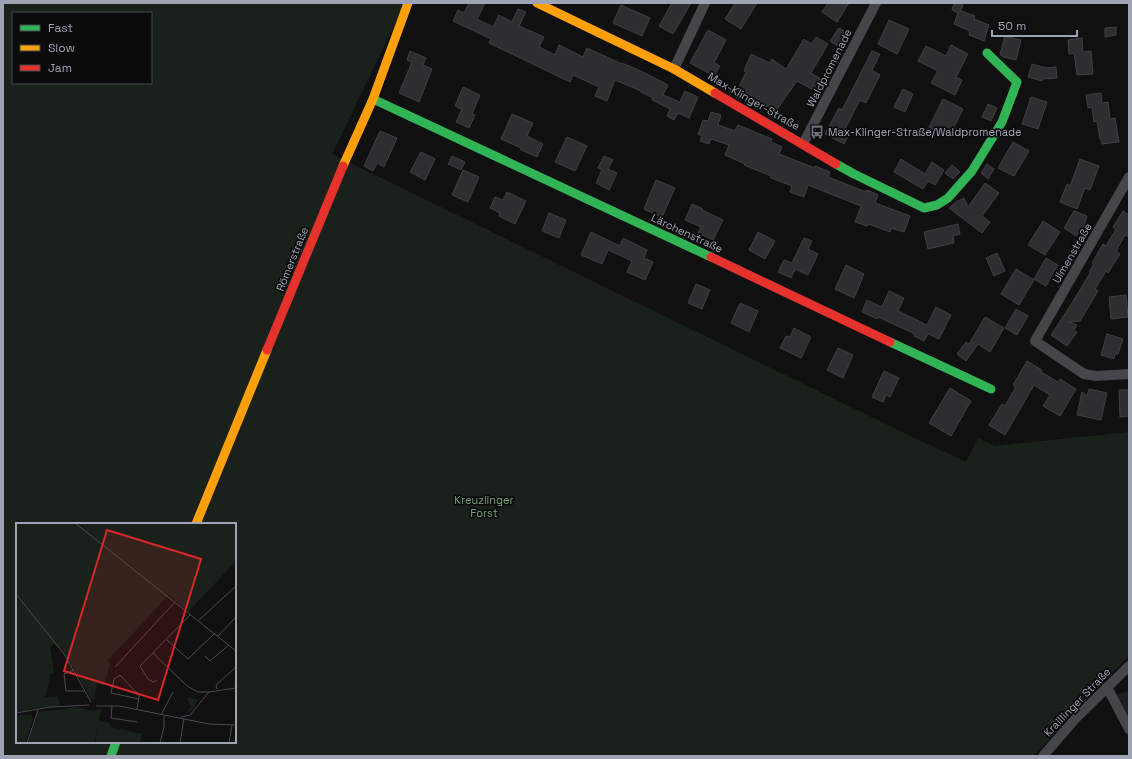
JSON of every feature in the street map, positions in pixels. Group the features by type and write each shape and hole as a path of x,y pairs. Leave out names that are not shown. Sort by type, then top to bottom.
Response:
{"street":[{"name":"Römerstraße","path":"196,523 346,159 373,99 408,3"},
{"name":"Max-Klinger-Straße","path":"537,3 674,69 854,174 924,208 936,205 948,198 972,171 1002,122 1017,82 987,53"},
{"path":"674,69 705,3"},
{"name":"Waldpromenade","path":"803,144 876,3"},
{"name":"Lärchenstraße","path":"373,99 991,389"},
{"name":"Ulmenstraße","path":"1129,176 1036,341 1084,374 1096,376 1129,374"},
{"name":"Kraillinger Straße","path":"1043,756 1076,718 1129,666"},
{"path":"1107,687 1129,729"},
{"path":"111,756 116,743"}],"shaded area":[{"path":"1129,691 1129,739 1107,697"}],"green space":[{"name":"Kreuzlinger Forst","path":"3,3 405,3 332,154 966,462 978,438 995,446 1129,432 1129,656 1034,756 3,756"}],"building":[{"path":"469,3 485,3 477,19 493,27 499,15 512,22 518,9 526,12 519,26 544,37 539,47 555,55 559,45 583,57 587,48 643,72 668,85 663,95 680,102 685,91 698,97 689,118 678,113 674,120 667,116 670,109 652,100 653,98 641,91 615,80 607,101 595,96 599,87 573,75 570,82 489,43 491,39 453,21 458,10 464,13"},
{"path":"672,3 691,3 673,34 659,26"},
{"path":"735,3 757,3 741,29 725,19"},
{"path":"828,3 849,3 837,22 822,12"},
{"path":"954,3 963,3 961,11 975,16 974,19 989,25 984,41 969,35 970,31 954,24 958,13 952,10"},
{"path":"621,5 650,18 642,36 613,23"},
{"path":"889,20 909,29 897,54 878,44"},
{"path":"1116,27 1116,35 1105,37 1105,28"},
{"path":"839,28 849,34 841,48 830,41"},
{"path":"708,30 726,40 714,63 720,66 714,76 690,63"},
{"path":"1005,36 1021,40 1016,60 1003,57 1000,54"},
{"path":"816,37 828,44 811,73 822,80 815,91 797,81 775,112 754,97 738,89 746,72 744,71 751,54 770,63 772,59 786,69 804,39 811,44"},
{"path":"1082,38 1083,52 1091,51 1093,74 1077,75 1074,53 1069,54 1068,40"},
{"path":"951,45 968,54 956,77 962,80 955,95 931,83 938,71 918,61 926,46 946,56"},
{"path":"410,51 426,58 423,65 432,69 419,102 399,93 412,62 407,60"},
{"path":"872,51 880,54 872,70 880,75 866,103 860,100 844,131 849,134 844,144 825,134 839,108 842,110"},
{"path":"1032,64 1046,68 1056,67 1057,78 1043,79 1042,81 1028,77"},
{"path":"463,87 480,95 472,114 475,115 469,128 456,122 462,109 455,106"},
{"path":"903,89 913,94 905,112 894,107"},
{"path":"1101,93 1102,103 1108,102 1110,119 1115,118 1119,142 1102,144 1097,121 1094,122 1092,107 1088,108 1086,95"},
{"path":"1031,97 1047,102 1038,129 1022,124"},
{"path":"943,99 963,109 949,137 929,127"},
{"path":"988,104 997,108 991,121 982,117"},
{"path":"711,112 721,115 718,125 735,131 738,125 772,139 771,142 782,147 779,154 815,168 815,166 830,172 828,177 866,192 867,190 878,195 875,203 910,216 904,232 891,228 890,232 868,224 867,226 855,222 861,206 808,185 804,197 790,192 792,186 771,178 771,176 744,165 745,164 725,155 729,145 711,139 709,144 700,141 702,136 698,134 703,120 708,121"},
{"path":"512,114 533,123 527,136 543,144 537,157 501,139"},
{"path":"380,131 397,138 384,167 377,163 373,171 364,166"},
{"path":"567,137 587,146 575,171 555,162"},
{"path":"1013,142 1029,151 1014,176 998,168"},
{"path":"421,152 435,159 425,180 410,172"},
{"path":"452,156 465,162 461,170 448,164"},
{"path":"604,156 613,160 608,169 617,173 609,190 596,183 602,170 598,168"},
{"path":"901,159 925,174 932,162 944,170 935,185 928,181 923,189 894,172"},
{"path":"1080,159 1099,166 1090,190 1085,188 1077,209 1060,202 1067,184 1070,186"},
{"path":"987,164 994,169 988,179 981,173"},
{"path":"952,165 960,172 953,179 945,173"},
{"path":"463,170 479,177 468,202 452,195"},
{"path":"656,180 675,188 662,217 644,209"},
{"path":"985,183 999,193 982,216 990,222 982,233 949,208 964,198 968,207"},
{"path":"507,192 526,201 515,224 499,216 500,213 490,208 495,197 503,200"},
{"path":"692,204 723,220 713,240 698,233 701,227 685,220"},
{"path":"1074,211 1087,216 1084,226 1076,236 1064,228"},
{"path":"1123,211 1129,215 1129,237 1125,235 1116,251 1120,254 1108,273 1106,271 1095,289 1098,291 1080,321 1069,322 1077,325 1074,330 1077,332 1067,346 1051,335 1090,273 1089,272 1094,264 1092,263 1103,244 1106,246 1116,229 1113,227"},
{"path":"549,213 566,220 559,238 542,231"},
{"path":"1043,221 1060,232 1045,255 1028,245"},
{"path":"958,224 960,234 953,236 954,243 928,249 924,232"},
{"path":"591,232 620,246 623,238 647,250 644,258 653,262 645,280 627,272 632,261 608,250 602,264 581,255"},
{"path":"758,232 775,241 765,259 749,250"},
{"path":"804,238 812,241 808,249 818,254 808,275 795,269 791,278 778,272 784,260 792,263"},
{"path":"997,253 1005,271 994,276 986,258"},
{"path":"1046,258 1058,265 1046,286 1034,279"},
{"path":"846,265 864,274 854,298 835,289"},
{"path":"1016,269 1034,280 1019,305 1001,294"},
{"path":"696,284 710,290 702,309 688,303"},
{"path":"889,291 904,298 898,311 927,325 936,307 951,315 939,339 928,334 924,341 914,336 915,334 878,317 877,319 862,312 867,300 882,307"},
{"path":"1126,295 1128,317 1111,319 1109,297"},
{"path":"740,303 758,311 749,332 731,323"},
{"path":"1016,309 1028,316 1017,335 1005,328"},
{"path":"985,317 1004,328 990,352 978,344 966,361 957,354 966,342 969,344"},
{"path":"794,328 811,337 801,358 780,348 786,336 790,337"},
{"path":"1107,334 1123,339 1118,354 1115,354 1114,359 1101,355"},
{"path":"838,348 853,355 843,378 827,370"},
{"path":"1027,361 1042,370 1041,372 1058,382 1060,379 1076,389 1060,416 1043,406 1050,395 1034,385 1005,435 989,425 1002,404 1005,406 1016,387 1013,385"},
{"path":"884,371 899,378 890,397 886,395 883,402 872,397"},
{"path":"950,388 971,401 951,436 929,423"},
{"path":"1089,389 1107,393 1101,420 1077,415 1082,392 1087,396"},
{"path":"1119,390 1129,390 1129,416 1120,417"}],"traffic: fast":[{"path":"836,164 924,208 937,205 948,198 972,171 1002,122 1017,82 987,53"},
{"path":"373,99 711,257"},
{"path":"890,342 991,389"},
{"path":"111,756 116,743"}],"traffic: slow":[{"path":"343,166 373,99 408,3"},
{"path":"537,3 674,69 715,93"},
{"path":"196,523 267,350"}],"traffic: jam":[{"path":"715,93 836,164"},
{"path":"267,350 343,166"},
{"path":"711,257 890,342"}],"place":[{"name":"Max-Klinger-Straße/Waldpromenade","path":"817,132"}]}
